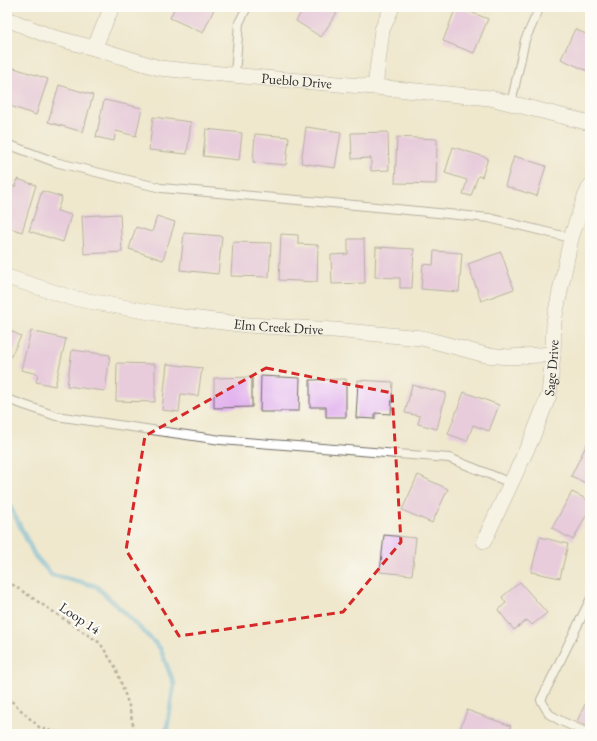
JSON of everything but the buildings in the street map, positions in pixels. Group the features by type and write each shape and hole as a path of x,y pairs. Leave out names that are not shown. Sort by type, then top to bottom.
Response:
{"street":[{"path":"94,48 112,7"},
{"path":"375,87 382,30 392,7"},
{"name":"Pueblo Drive","path":"7,19 52,37 159,68 490,98 590,123"},
{"name":"Sage Drive","path":"484,541 532,438 549,395 553,354 554,321 571,238 590,186"},
{"name":"Elm Creek Drive","path":"7,277 72,298 167,315 247,325 334,330 422,338 486,355 509,357 553,354"}],"lane":[{"path":"235,75 239,23 246,7"},
{"path":"511,104 525,40 540,7"},
{"path":"7,144 55,162 161,188 489,218 571,238"},
{"path":"7,399 56,416 221,440 449,458 511,483"},
{"path":"590,600 541,700 549,714 590,734"}],"path":[{"name":"Loop 14","path":"7,581 100,643 116,668 129,706 135,734"},
{"path":"7,697 40,728 64,734"}],"highlighted area":[{"path":"266,368 392,393 401,542 343,612 179,636 126,550 145,436"}],"waterway":[{"path":"7,500 35,556 52,575 96,586 160,648 174,684 166,734"}]}
